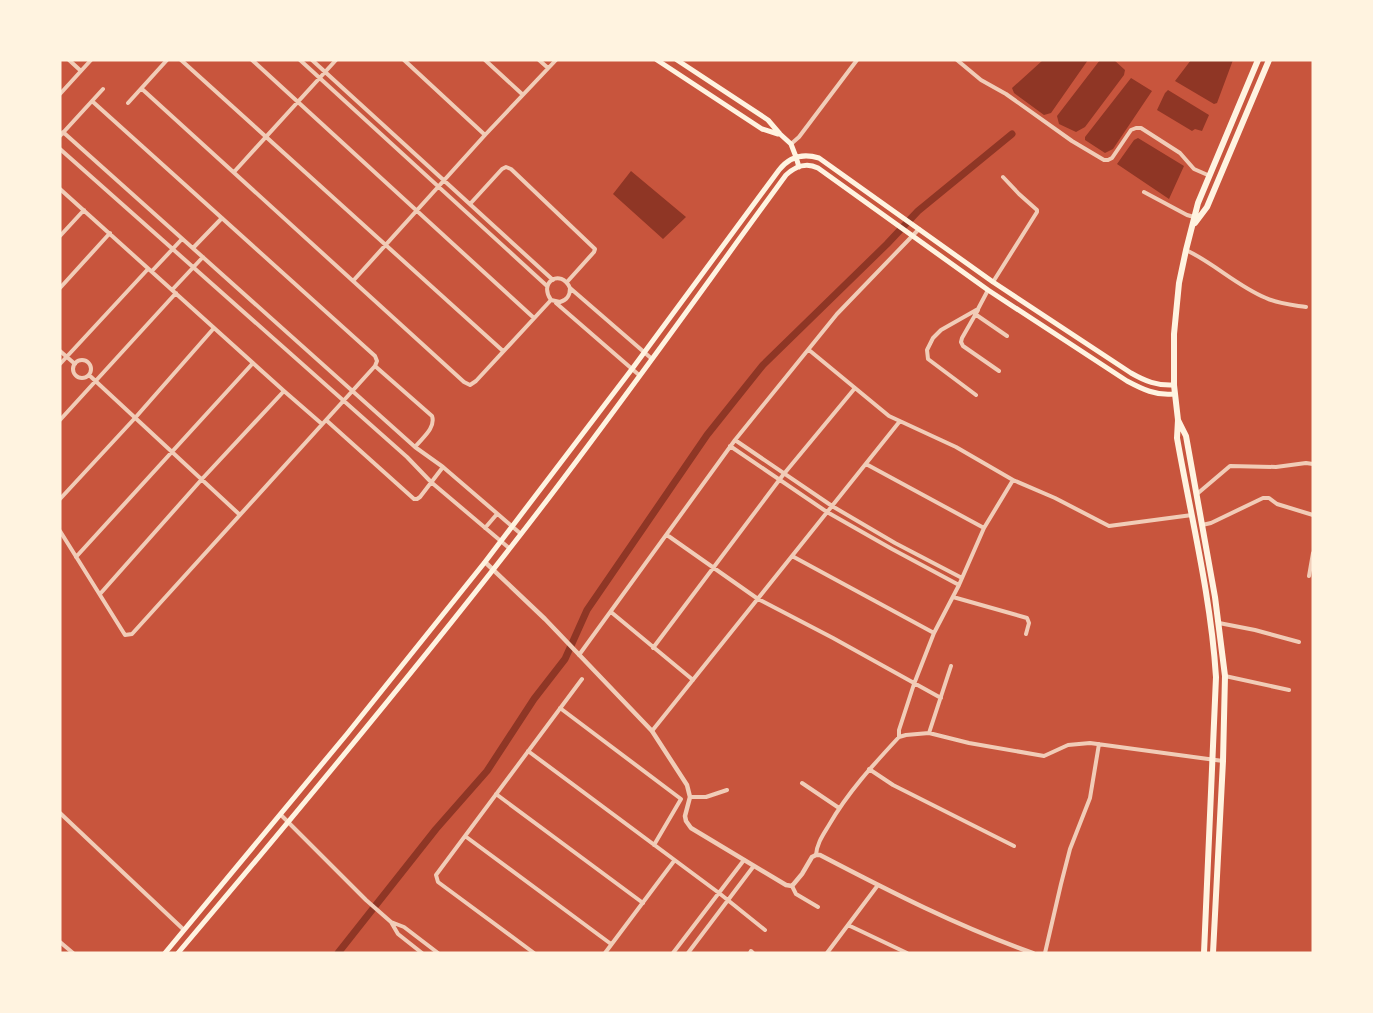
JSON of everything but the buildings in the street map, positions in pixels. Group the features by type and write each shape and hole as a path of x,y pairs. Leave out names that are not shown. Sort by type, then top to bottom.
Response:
{"highway":[{"path":"1204,953 1216,677 1207,599 1177,438 1178,420 1174,394 1176,309 1186,248 1198,203 1258,60"},
{"path":"1193,226 1207,207 1269,60"},
{"path":"1178,420 1186,436 1219,623 1225,676 1213,953"},
{"path":"1214,646 1222,645"},
{"path":"1206,923 1215,924"}],"main road":[{"path":"657,60 762,129 780,134"},
{"path":"677,60 768,120 791,144 799,167"},
{"path":"165,953 415,651 513,527 787,162 796,157 808,155 819,158 993,282 1131,373 1151,383 1174,386"},
{"path":"178,953 423,657 521,534 786,175 792,170 809,165 818,168 988,290 1097,362 1141,389 1158,394 1174,394"},
{"path":"1097,362 1102,354"},
{"path":"615,391 623,397"},
{"path":"415,651 423,657"}],"street":[{"path":"69,60 81,71"},
{"path":"60,94 91,60"},
{"path":"128,103 167,60"},
{"path":"181,60 503,351"},
{"path":"252,60 534,318"},
{"path":"300,60 547,286"},
{"path":"312,60 553,280"},
{"path":"234,172 336,60"},
{"path":"404,60 484,135"},
{"path":"485,60 522,94"},
{"path":"539,60 548,68"},
{"path":"353,281 484,135 556,60"},
{"path":"791,144 799,137 857,60"},
{"path":"957,60 981,80 1006,94 1072,141 1104,160 1112,158 1131,130 1141,128 1180,153 1194,169 1210,176"},
{"path":"142,88 464,382 470,385 553,301 567,299 570,288"},
{"path":"103,89 62,134 415,447 443,467 521,534"},
{"path":"60,531 126,636 132,634 344,401 377,361 375,356 92,101"},
{"path":"60,148 344,401 413,464 430,484 510,548"},
{"path":"470,204 502,169 506,167 511,169 595,249 567,282"},
{"path":"993,282 1037,212 1003,177"},
{"path":"60,189 322,424"},
{"path":"1144,192 1195,217"},
{"path":"60,236 84,210"},
{"path":"193,248 222,218"},
{"path":"578,654 611,612 730,446 837,314 917,228"},
{"path":"60,288 110,233"},
{"path":"60,364 182,239"},
{"path":"1186,248 1249,290 1268,299 1306,307"},
{"path":"60,420 203,257"},
{"path":"639,375 553,301 547,294 547,286 553,280 560,278 567,282 570,288 652,358"},
{"path":"988,290 961,342 963,346 999,371"},
{"path":"976,395 928,359 927,350 933,338 941,330 978,309"},
{"path":"975,314 1006,336"},
{"path":"60,499 214,328"},
{"path":"809,350 889,416 956,447 1013,480 1055,498 1109,526 1191,515"},
{"path":"60,351 75,364"},
{"path":"82,360 86,361 91,367 89,375 85,378 77,376 73,369 75,364 82,360"},
{"path":"76,557 253,363"},
{"path":"375,366 432,416 434,422 432,426 415,447"},
{"path":"89,375 240,515"},
{"path":"653,648 784,473 855,388"},
{"path":"100,594 202,479 284,392"},
{"path":"326,420 414,499 420,497 443,467"},
{"path":"652,731 900,421"},
{"path":"735,440 832,506 895,543 962,578"},
{"path":"730,446 827,512 959,585"},
{"path":"866,464 984,528"},
{"path":"1196,494 1230,466 1276,467 1313,464"},
{"path":"899,737 899,730 914,684 934,633 959,585 984,528 1013,480"},
{"path":"1202,525 1211,523 1263,498 1269,498 1277,504 1313,515"},
{"path":"485,528 497,514"},
{"path":"666,535 758,599 940,698"},
{"path":"892,549 895,543"},
{"path":"1309,576 1313,552"},
{"path":"792,556 934,633"},
{"path":"485,562 545,619 652,731 687,785 690,796 685,816 691,828 753,867 792,886"},
{"path":"952,597 1028,618 1026,634"},
{"path":"611,612 693,680"},
{"path":"1219,623 1299,642"},
{"path":"929,733 951,666"},
{"path":"1225,676 1289,690"},
{"path":"534,953 438,882 436,875 582,679"},
{"path":"560,708 681,799 654,845"},
{"path":"816,855 817,845 850,791 899,737 906,735 929,733 969,743 1044,756 1068,745 1090,743 1223,761"},
{"path":"1045,953 1070,849 1090,798 1099,744"},
{"path":"528,751 719,893 765,930"},
{"path":"869,769 893,784 1014,846"},
{"path":"802,783 839,808"},
{"path":"690,796 706,797 727,790"},
{"path":"496,794 643,903"},
{"path":"60,813 184,930"},
{"path":"280,814 382,915 391,922 404,927 438,953"},
{"path":"465,836 611,945"},
{"path":"792,886 812,857 820,855 966,927 1032,953"},
{"path":"673,953 744,860"},
{"path":"605,953 674,861"},
{"path":"688,953 753,867"},
{"path":"827,953 878,885"},
{"path":"792,886 796,894 818,907"},
{"path":"391,922 398,934 422,953"},
{"path":"848,925 907,953"},
{"path":"60,942 73,953"},
{"path":"418,950 423,942"}],"shaded area":[{"path":"1043,60 1088,60 1051,113 1044,115 1014,93 1012,88"},
{"path":"1100,60 1114,60 1125,70 1124,75 1085,127 1076,132 1059,124 1057,116"},
{"path":"1191,60 1233,60 1217,103 1214,104 1175,81"},
{"path":"1131,78 1152,91 1113,149 1105,153 1085,140 1085,137"},
{"path":"1168,90 1209,115 1202,131 1195,129 1192,131 1157,110"},
{"path":"1138,138 1184,166 1169,199 1117,164 1134,140"},
{"path":"631,171 686,217 663,239 613,194"}],"waterway":[{"path":"338,953 436,829 487,771 534,699 565,659 587,610 707,435 763,365 918,211 1012,134"}]}
